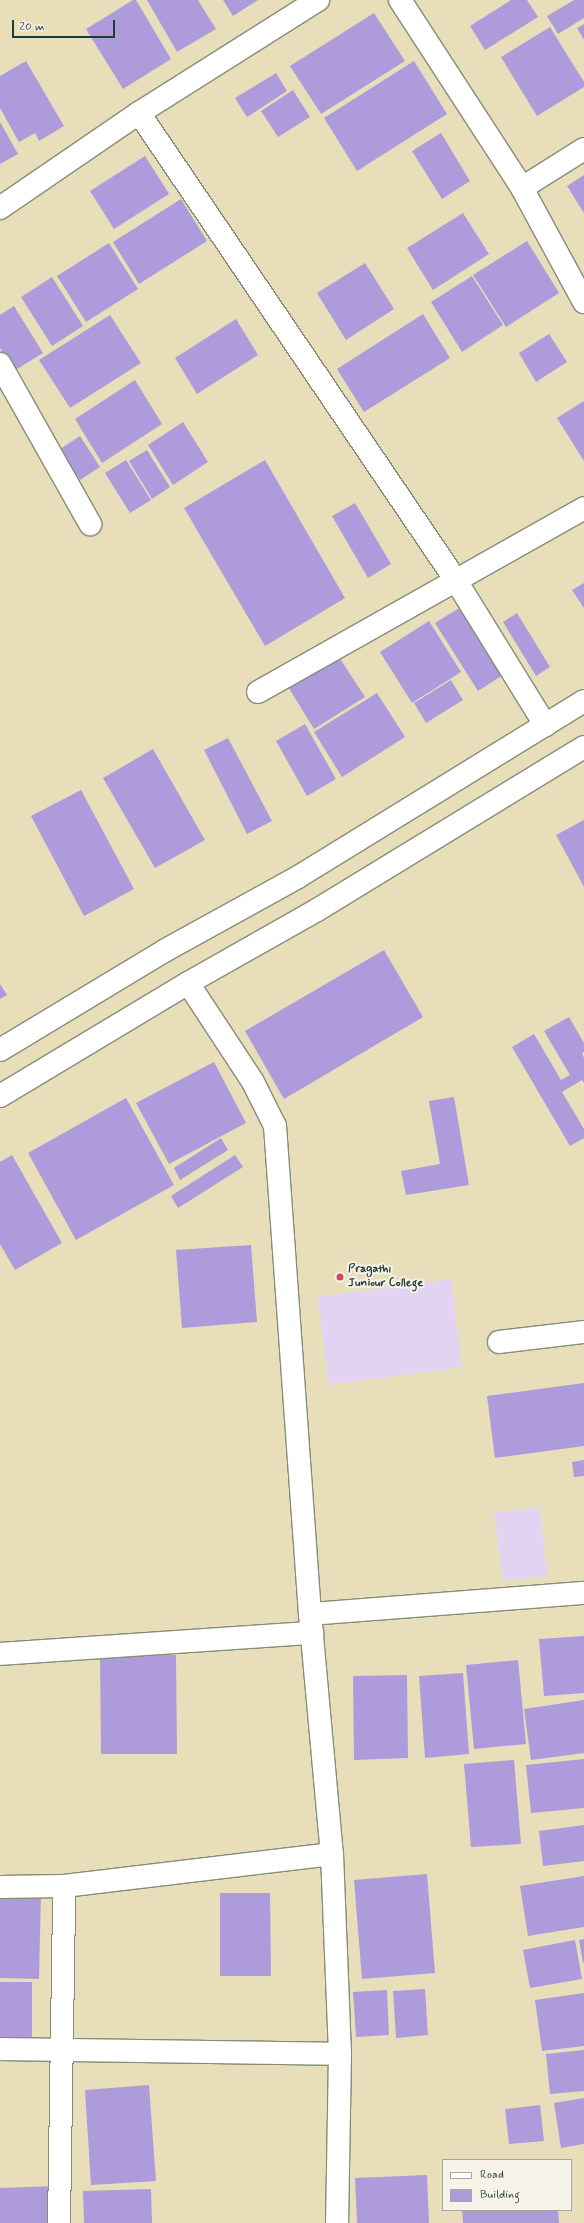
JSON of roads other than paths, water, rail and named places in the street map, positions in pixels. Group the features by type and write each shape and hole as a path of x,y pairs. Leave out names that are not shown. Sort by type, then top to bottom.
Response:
{"street":[{"path":"0,208 140,113 318,0"},
{"path":"400,0 522,188 584,302"},
{"path":"140,113 455,579 545,725"},
{"path":"522,188 584,149"},
{"path":"0,364 90,524"},
{"path":"258,692 455,579 584,508"},
{"path":"0,1050 164,951 298,877 584,701"},
{"path":"0,1096 188,983 317,910 584,747"},
{"path":"188,983 253,1082 275,1126 311,1624 332,1854 340,2054 337,2223"},
{"path":"499,1342 584,1332"},
{"path":"0,1654 311,1624 584,1593"},
{"path":"0,1887 64,1886 332,1854"},
{"path":"59,2223 64,1886"},
{"path":"0,2049 61,2048 340,2054"}],"place":[{"name":"Pragathi Juniour College","path":"340,1277"}]}
